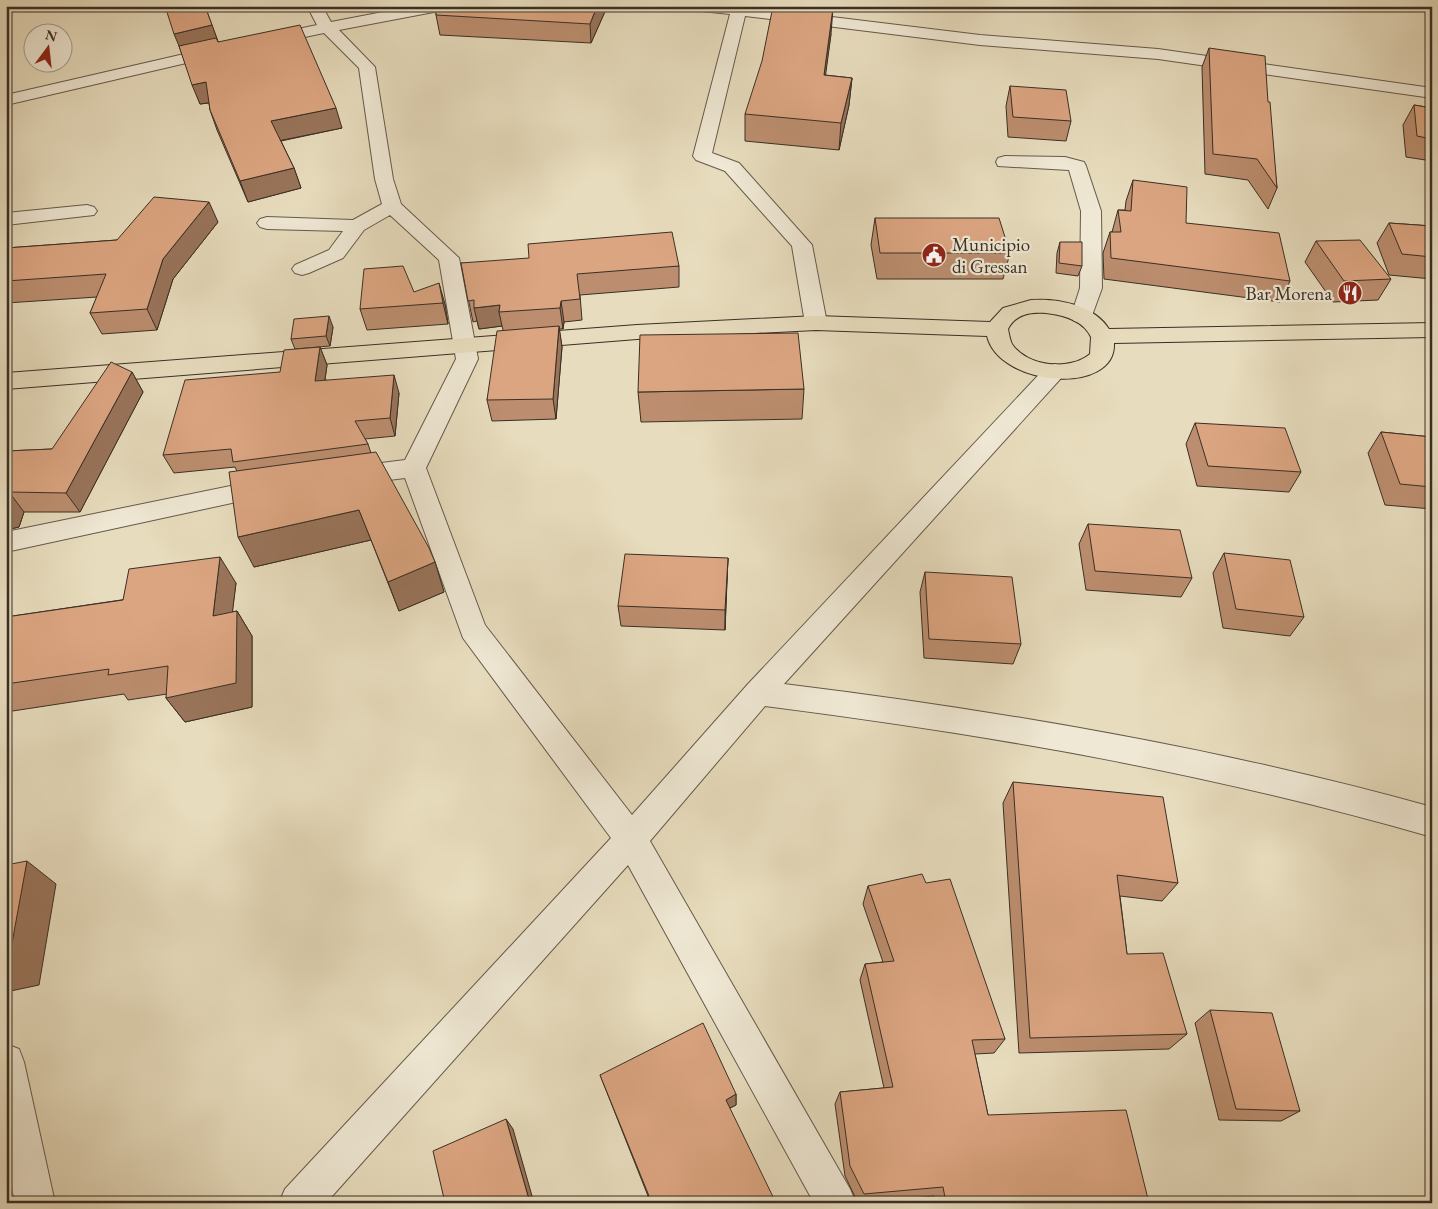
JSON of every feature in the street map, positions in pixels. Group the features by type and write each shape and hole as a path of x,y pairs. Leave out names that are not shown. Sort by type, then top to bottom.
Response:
{"main road":[{"path":"1024,307 1059,307 1082,316 1096,327 1102,336 1103,349 1093,363 1067,371 1055,371 1026,364 1012,356 1000,342 998,328 1008,314 1024,307"},
{"path":"6,381 637,332 816,323 998,328"},
{"path":"1102,336 1432,330"}],"street":[{"path":"314,6 326,27 367,67 384,179 392,206 449,258 466,359 414,468 473,630 631,839 836,1203"},
{"path":"250,44 326,27 439,6"},
{"path":"701,6 980,40 1158,54 1273,68 1432,93"},
{"path":"739,10 702,156 732,167 802,245 816,323"},
{"path":"6,100 231,48"},
{"path":"1005,162 1078,166 1091,211 1091,288 1082,316"},
{"path":"302,269 336,254 357,226 392,206"},
{"path":"6,219 88,211"},
{"path":"267,223 357,226"},
{"path":"299,1203 631,839 758,693 1055,371"},
{"path":"329,479 414,468"},
{"path":"6,542 243,490 290,484"},
{"path":"758,693 877,707 1142,751 1341,795 1432,822"},
{"path":"6,1062 34,1203"}],"building":[{"path":"165,6 205,6 212,25 174,34"},
{"path":"436,6 597,6 590,24 436,15"},
{"path":"773,6 833,8 824,75 852,78 841,123 745,114 762,61"},
{"path":"300,25 336,108 271,121 294,168 240,181 210,110 206,82 192,85 179,46 216,38 218,42"},
{"path":"1209,48 1265,56 1277,188 1257,159 1213,154"},
{"path":"1010,86 1066,90 1071,121 1013,117"},
{"path":"1414,105 1432,108 1432,139 1417,136"},
{"path":"1133,180 1187,187 1186,223 1279,233 1290,281 1111,258 1110,232 1121,232 1118,210 1131,211"},
{"path":"154,197 209,202 163,259 147,309 90,313 106,274 6,281 6,248 117,240"},
{"path":"875,218 999,218 1010,253 880,253"},
{"path":"1389,223 1432,226 1432,257 1402,254"},
{"path":"672,232 679,266 577,274 580,299 561,301 560,308 499,312 500,305 474,308 474,300 468,301 461,263 529,258 528,244"},
{"path":"1360,240 1391,279 1344,281 1316,241"},
{"path":"1060,242 1082,242 1082,266 1059,263"},
{"path":"403,266 414,292 439,283 443,303 360,309 364,269"},
{"path":"329,316 326,336 291,339 294,319"},
{"path":"559,326 553,399 487,400 497,331"},
{"path":"798,333 804,389 638,392 640,335"},
{"path":"320,347 315,381 394,375 390,418 355,421 368,444 233,462 231,449 163,455 185,380 280,372 284,350"},
{"path":"111,362 132,372 66,493 9,492 6,502 6,451 52,449"},
{"path":"1195,423 1285,428 1301,472 1208,466"},
{"path":"1381,432 1432,437 1432,487 1400,484"},
{"path":"376,452 435,562 388,582 359,510 238,537 229,472"},
{"path":"1088,524 1180,530 1192,578 1095,571"},
{"path":"1224,553 1290,560 1304,617 1236,609"},
{"path":"625,554 728,558 725,610 618,606"},
{"path":"220,557 213,616 237,611 236,683 166,698 168,666 108,675 109,669 6,684 6,617 123,600 129,569"},
{"path":"925,572 1012,577 1021,644 929,639"},
{"path":"1013,782 1163,797 1178,883 1117,875 1127,954 1163,953 1187,1034 1030,1038"},
{"path":"27,861 8,965 6,965 6,865"},
{"path":"922,874 926,883 950,879 1005,1039 972,1040 988,1115 1126,1110 1148,1199 1037,1203 946,1203 943,1187 864,1194 850,1166 840,1092 893,1087 865,964 894,961 868,886"},
{"path":"1210,1010 1272,1013 1300,1111 1236,1109"},
{"path":"703,1023 736,1094 726,1100 776,1203 637,1203 649,1196 600,1075"},
{"path":"506,1119 530,1203 445,1203 433,1151"}],"place":[{"name":"Municipio di Gressan","path":"934,255"},
{"name":"Bar Morena","path":"1350,293"}]}
